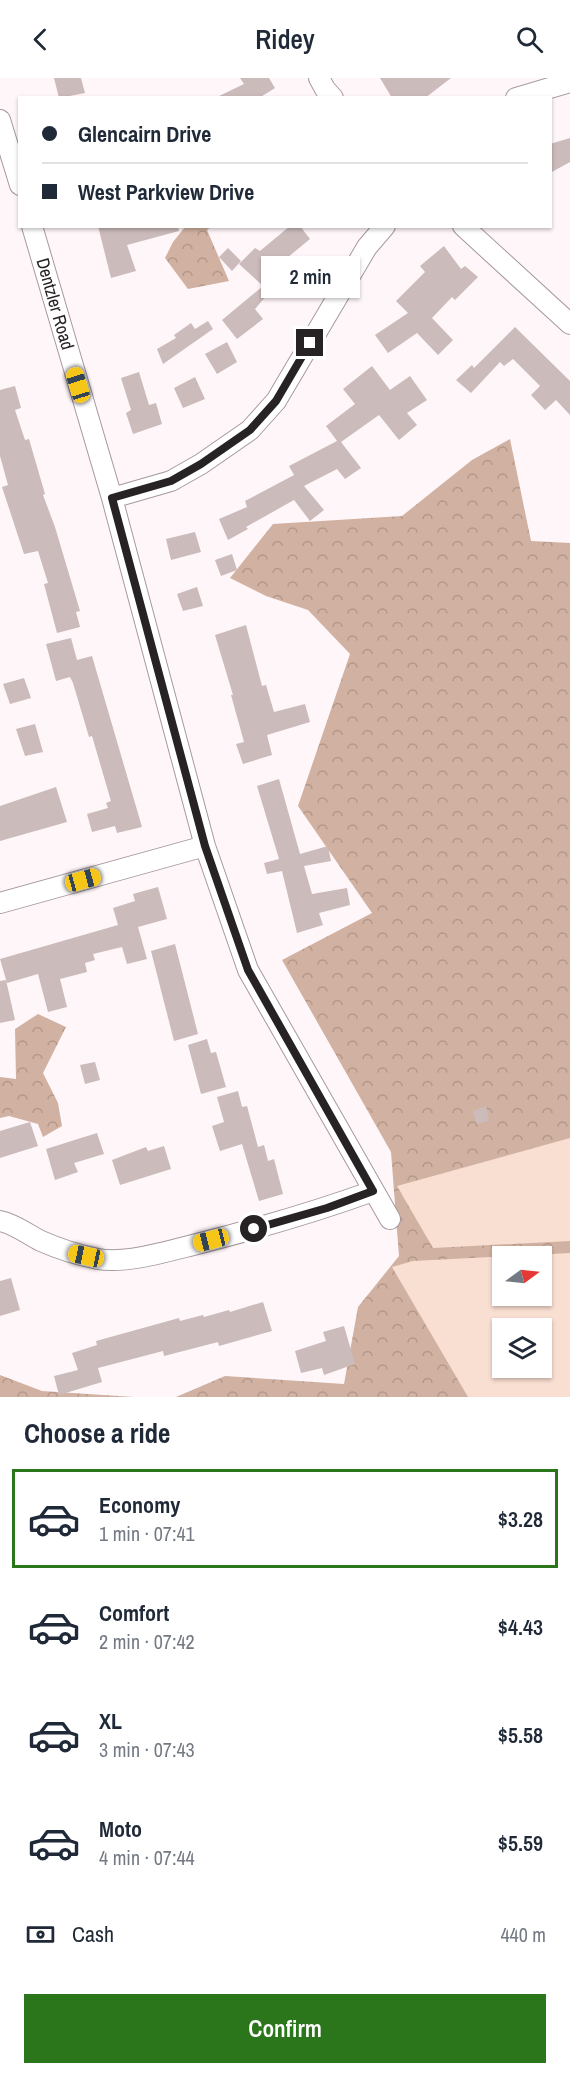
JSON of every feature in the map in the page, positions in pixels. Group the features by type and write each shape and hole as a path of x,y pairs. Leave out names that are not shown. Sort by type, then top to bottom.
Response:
{"street":[{"path":"319,78 331,96"},
{"path":"523,96 570,82"},
{"path":"0,120 18,178"},
{"name":"Dentzler Road","path":"33,228 112,498 205,846 248,970 390,1219"},
{"path":"112,498 171,481 201,464 250,430 276,401 367,247 383,228"},
{"path":"465,228 570,324"},
{"path":"0,903 205,846"},
{"path":"0,1221 71,1253 101,1260 147,1257 327,1208 373,1191"}],"green space":[{"path":"184,228 210,228 207,230 229,281 188,289 165,258 173,242"},
{"path":"510,439 531,541 570,543 570,1397 176,1397 225,1376 344,1384 358,1307 399,1256 391,1152 282,960 372,913 298,806 350,654 308,610 266,596 230,578 273,524 402,516 472,460"},
{"path":"38,1014 66,1027 43,1073 58,1103 62,1126 43,1137 38,1124 9,1116 0,1118 0,1077 16,1079 15,1029"},
{"path":"0,1375 42,1391 134,1397 0,1397"}],"shaded area":[{"path":"570,1138 570,1241 433,1248 397,1186"},
{"path":"570,1253 570,1397 468,1397 392,1267 413,1261 492,1257 492,1306 552,1306 552,1254"}],"building":[{"path":"54,78 81,78 85,93 58,96"},
{"path":"240,78 269,78 275,88 262,96 219,96 244,84"},
{"path":"380,78 451,78 428,96 391,96"},
{"path":"570,138 570,162 552,172 552,143"},
{"path":"98,228 178,228 179,231 127,245 136,271 111,278"},
{"path":"288,228 302,228 310,239 276,267 284,275 255,309 263,319 237,339 222,320 263,286 239,264 255,248 260,251"},
{"path":"444,246 461,269 465,266 478,277 455,300 452,297 432,318 453,340 438,355 417,333 388,353 375,335 408,313 396,301 425,272 420,266"},
{"path":"228,248 241,261 232,271 219,257"},
{"path":"208,321 213,329 163,364 157,349 176,338 174,335 191,323 195,329"},
{"path":"515,327 570,381 570,415 556,400 545,410 531,395 540,386 513,359 504,366 500,362 471,393 456,380 472,365 474,368"},
{"path":"227,342 237,362 217,374 205,354"},
{"path":"372,366 390,390 410,376 427,400 407,413 417,425 399,440 379,415 341,442 361,468 345,479 337,469 304,486 324,510 310,521 294,500 228,540 219,519 247,507 245,501 294,475 289,466 337,441 326,426 355,404 343,389"},
{"path":"139,372 149,405 156,403 162,424 133,434 126,413 131,410 121,378"},
{"path":"195,377 205,399 183,408 174,388"},
{"path":"15,386 21,408 15,410 25,440 29,439 45,494 43,495 80,611 76,612 80,627 57,633 44,584 48,583 38,551 24,554 2,487 8,485 0,456 0,390"},
{"path":"195,532 201,552 171,560 166,539"},
{"path":"232,554 237,570 221,576 215,560"},
{"path":"197,587 203,606 183,611 177,594"},
{"path":"246,625 262,686 266,685 274,712 305,704 310,722 267,735 272,755 243,764 236,744 244,742 215,635"},
{"path":"71,638 77,660 92,656 142,827 117,833 115,826 92,832 87,814 108,808 106,803 111,801 92,736 89,737 73,683 70,677 56,681 46,644"},
{"path":"24,678 31,698 10,704 3,684"},
{"path":"35,724 43,752 25,756 16,729"},
{"path":"279,779 300,854 328,846 331,861 304,866 312,894 347,888 350,905 319,913 323,925 297,933 282,871 267,874 264,863 279,859 257,786"},
{"path":"56,787 67,822 0,841 0,806"},
{"path":"158,887 167,919 138,927 147,959 127,964 122,947 93,954 95,960 85,963 87,972 60,979 67,1007 48,1012 38,974 7,983 0,959 118,925 113,908 135,901 133,894"},
{"path":"175,944 198,1034 174,1041 151,951"},
{"path":"6,980 15,1020 0,1023 0,981"},
{"path":"207,1039 211,1053 216,1052 226,1087 201,1094 188,1045"},
{"path":"95,1062 100,1080 85,1084 80,1065"},
{"path":"238,1091 242,1107 247,1106 258,1147 264,1145 268,1161 274,1159 283,1194 259,1201 242,1144 220,1151 212,1126 224,1122 217,1097"},
{"path":"486,1106 489,1121 477,1124 473,1111"},
{"path":"30,1122 38,1146 0,1158 0,1131"},
{"path":"97,1133 104,1154 74,1163 78,1172 55,1180 46,1149"},
{"path":"164,1146 171,1169 120,1185 112,1160 146,1147 148,1151"},
{"path":"11,1278 20,1310 0,1316 0,1281"},
{"path":"263,1302 272,1331 219,1346 218,1342 164,1356 163,1351 98,1368 102,1382 59,1395 54,1376 78,1370 72,1353 97,1345 96,1341 179,1318 180,1321 203,1315 204,1317"},
{"path":"344,1326 355,1364 324,1375 322,1368 301,1373 295,1351 326,1341 323,1332"}],"route":[{"path":"254,1229 327,1208 373,1191 248,970 205,846 112,498 171,481 201,464 250,430 276,401 310,343"}]}
